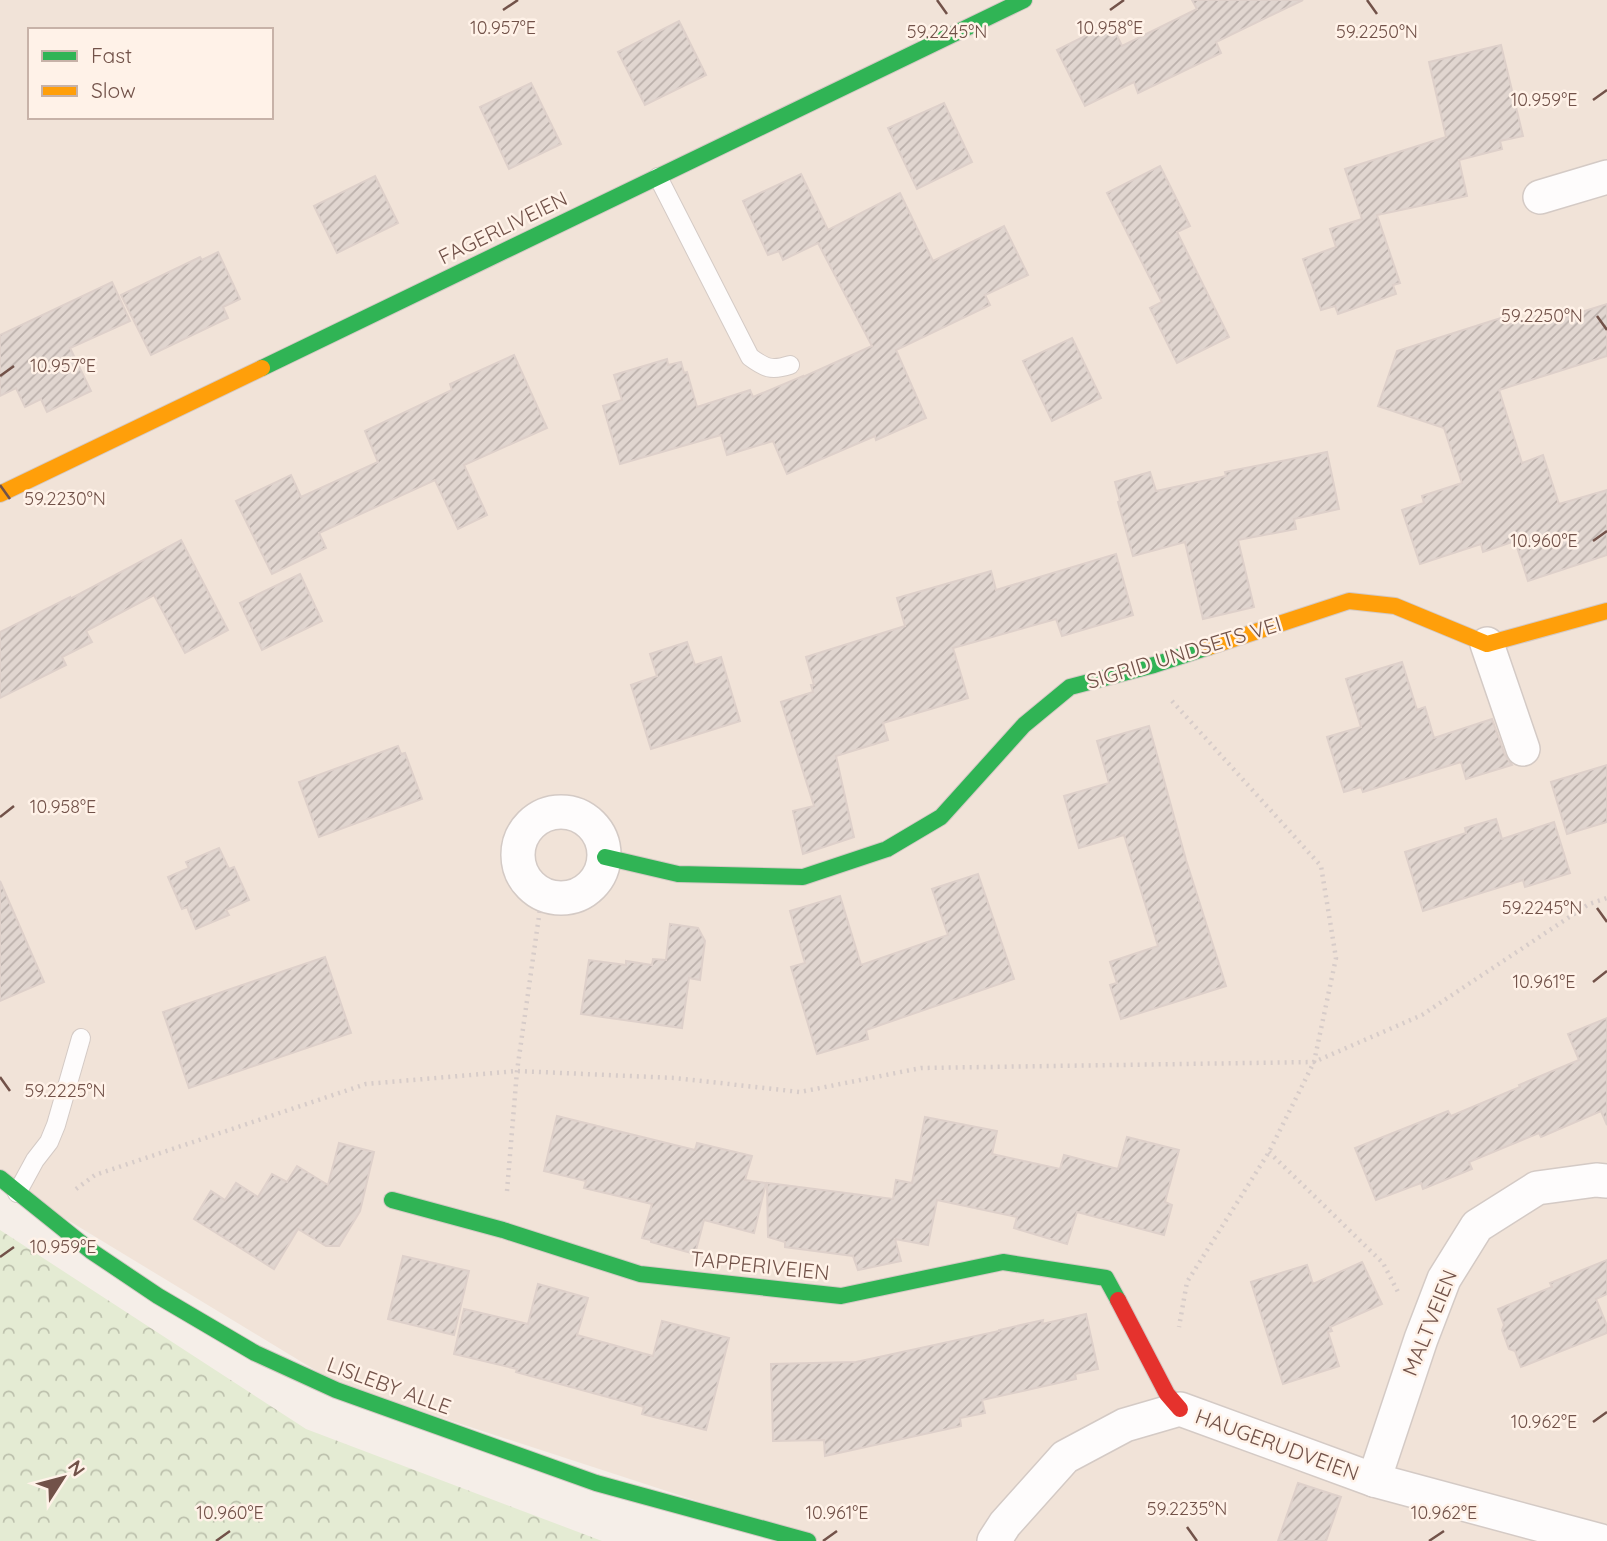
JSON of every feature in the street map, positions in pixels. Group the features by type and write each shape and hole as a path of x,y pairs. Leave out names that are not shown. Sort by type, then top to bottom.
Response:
{"street":[{"name":"FAGERLIVEIEN","path":"0,494 1024,0"},
{"path":"1540,197 1607,177"},
{"name":"SIGRID UNDSETS VEI","path":"605,857 678,874 803,877 887,849 941,817 1024,725 1070,687 1154,665 1349,601 1395,606 1487,644"},
{"path":"1523,749 1487,644 1607,611"},
{"path":"565,812 581,816 594,827 602,841 605,857 601,873 591,887 577,896 560,899 542,895 527,884 519,868 517,849 523,832 534,820 549,813 565,812"},
{"name":"LISLEBY ALLE","path":"0,1178 91,1251 158,1296 255,1353 336,1390 596,1483 808,1541"},
{"name":"MALTVEIEN","path":"1374,1480 1444,1279 1477,1226 1537,1188 1607,1181"},
{"name":"TAPPERIVEIEN","path":"392,1200 503,1230 640,1274 841,1296 1003,1262 1106,1278 1167,1394 1180,1409"},
{"name":"HAUGERUDVEIEN","path":"994,1541 1005,1524 1065,1457 1125,1425 1180,1409 1374,1480 1601,1541"}],"lane":[{"path":"658,177 750,357 772,369 790,365"},
{"path":"17,1193 35,1160 49,1142 81,1038"}],"path":[{"path":"1154,665 1163,691 1321,866 1336,958 1314,1062 1269,1152 1187,1282 1178,1331"},
{"path":"503,1230 517,1071 542,895"},
{"path":"41,1213 95,1175 366,1084 517,1071 675,1078 800,1092 921,1068 1314,1062 1422,1015 1589,905 1607,898"},
{"path":"1269,1152 1383,1262 1421,1339"}],"shaded area":[{"path":"0,0 1607,0 1607,1541 820,1541 338,1384 0,1179"}],"green space":[{"path":"0,1230 306,1429 602,1541 0,1541"}],"building":[{"path":"1192,0 1303,0 1216,42 1221,53 1138,93 1134,82 1085,106 1057,50 1111,23 1122,46 1197,9"},
{"path":"679,21 706,75 645,105 618,52"},
{"path":"1501,45 1523,136 1500,141 1502,149 1459,160 1467,196 1377,215 1400,283 1393,285 1396,294 1338,314 1335,306 1321,310 1303,259 1336,247 1330,229 1362,219 1345,169 1446,137 1429,62"},
{"path":"531,83 561,144 509,169 480,107"},
{"path":"944,103 972,162 917,189 888,128"},
{"path":"1160,166 1190,226 1177,232 1229,337 1177,363 1150,308 1162,302 1107,193"},
{"path":"801,174 828,230 900,193 933,261 1004,226 1028,275 985,295 990,305 896,350 926,418 876,440 875,436 787,474 773,441 727,455 721,435 620,464 603,406 622,400 614,375 667,359 668,365 681,362 684,373 687,372 697,407 750,390 753,397 872,346 818,243 783,260 779,251 768,255 743,201"},
{"path":"375,176 398,223 337,253 314,206"},
{"path":"218,252 240,299 223,307 228,318 151,355 121,295 200,257 202,260"},
{"path":"112,282 130,321 70,348 91,391 47,412 41,399 25,407 16,388 0,396 0,335"},
{"path":"1607,304 1607,356 1499,390 1522,463 1543,455 1559,504 1607,490 1607,555 1528,581 1515,541 1483,552 1481,544 1420,564 1402,510 1424,503 1422,496 1462,483 1444,428 1378,406 1397,351 1504,317 1507,325 1543,314 1546,323"},
{"path":"1072,338 1101,398 1052,421 1023,361"},
{"path":"514,355 547,428 464,465 487,515 458,529 435,480 319,533 326,548 272,574 236,501 291,475 301,497 378,462 365,431 452,390 450,384"},
{"path":"1327,452 1339,509 1294,519 1296,529 1238,540 1254,607 1203,619 1185,542 1133,556 1115,482 1150,472 1156,491 1226,476 1225,472"},
{"path":"181,540 228,630 185,653 154,595 86,631 92,642 62,657 66,665 0,698 0,632 70,599"},
{"path":"1116,554 1133,615 1062,636 1056,619 953,648 968,698 883,723 888,740 836,756 854,837 803,854 793,811 814,806 781,702 813,692 811,685 814,685 806,657 905,626 897,598 991,571 996,590"},
{"path":"300,574 322,621 262,650 240,603"},
{"path":"687,642 695,665 721,657 740,721 651,749 631,685 657,676 650,654"},
{"path":"1402,662 1417,710 1425,707 1434,738 1492,719 1505,755 1512,765 1466,779 1461,762 1363,792 1361,787 1344,792 1327,737 1361,727 1346,679"},
{"path":"1149,726 1186,860 1226,986 1121,1019 1110,985 1117,983 1110,962 1158,946 1124,835 1079,848 1064,796 1109,783 1097,741"},
{"path":"398,746 401,754 405,753 422,799 319,837 299,782"},
{"path":"1607,765 1607,822 1567,834 1551,782"},
{"path":"1496,819 1502,839 1554,822 1570,873 1525,887 1523,880 1423,911 1405,852 1466,833 1465,828"},
{"path":"219,848 229,869 234,867 249,900 226,910 229,915 196,929 187,907 182,909 168,877 189,868 186,862"},
{"path":"978,874 1014,979 866,1030 868,1039 817,1054 791,967 805,963 790,911 840,896 861,965 948,935 932,889"},
{"path":"0,881 44,982 0,1001"},
{"path":"670,924 698,928 705,941 700,980 689,978 682,1028 581,1014 589,960 652,965 653,959 666,960"},
{"path":"325,957 351,1033 189,1088 163,1012"},
{"path":"1607,1018 1607,1125 1601,1111 1541,1137 1539,1133 1469,1162 1472,1169 1423,1189 1421,1183 1376,1200 1355,1148 1448,1111 1451,1116 1579,1060 1568,1034"},
{"path":"557,1116 695,1150 697,1143 752,1156 745,1180 766,1183 754,1233 704,1220 695,1254 642,1238 652,1204 584,1188 586,1181 544,1171"},
{"path":"925,1117 997,1131 992,1154 1060,1169 1064,1155 1118,1169 1127,1137 1179,1150 1165,1202 1172,1205 1164,1235 1077,1212 1067,1244 1014,1228 1017,1217 937,1200 928,1245 895,1239 901,1261 858,1270 853,1256 785,1247 785,1242 768,1237 767,1183 893,1199 896,1180 912,1183"},
{"path":"339,1143 374,1152 360,1211 339,1246 326,1246 298,1229 274,1269 194,1219 211,1191 225,1200 236,1183 258,1197 272,1174 287,1182 297,1166 328,1185"},
{"path":"403,1256 469,1271 454,1335 388,1319"},
{"path":"1607,1260 1607,1294 1596,1299 1607,1326 1607,1333 1521,1367 1515,1351 1509,1349 1498,1309 1552,1287 1550,1283"},
{"path":"1362,1262 1382,1304 1330,1327 1332,1331 1328,1332 1339,1366 1283,1384 1251,1282 1307,1265 1313,1284"},
{"path":"538,1284 588,1298 577,1335 653,1356 662,1321 729,1338 706,1430 642,1414 644,1407 516,1372 517,1369 454,1354 464,1309 528,1324"},
{"path":"1086,1314 1098,1369 1075,1374 1076,1379 982,1400 985,1413 960,1418 961,1426 825,1456 824,1440 773,1441 771,1364 856,1362 1043,1320 1042,1324"},
{"path":"1298,1483 1341,1497 1326,1541 1278,1541"}],"traffic: fast":[{"path":"262,368 1024,0"},
{"path":"605,857 678,874 803,877 887,849 941,817 1024,725 1070,687 1209,647"},
{"path":"0,1178 91,1251 158,1296 255,1353 336,1390 596,1483 808,1541"},
{"path":"392,1200 503,1230 640,1274 841,1296 1003,1262 1106,1278 1118,1300"}],"traffic: slow":[{"path":"0,494 262,368"},
{"path":"1209,647 1349,601 1395,606 1487,644 1607,611"}],"traffic: jam":[{"path":"1118,1300 1167,1394 1180,1409"}]}
